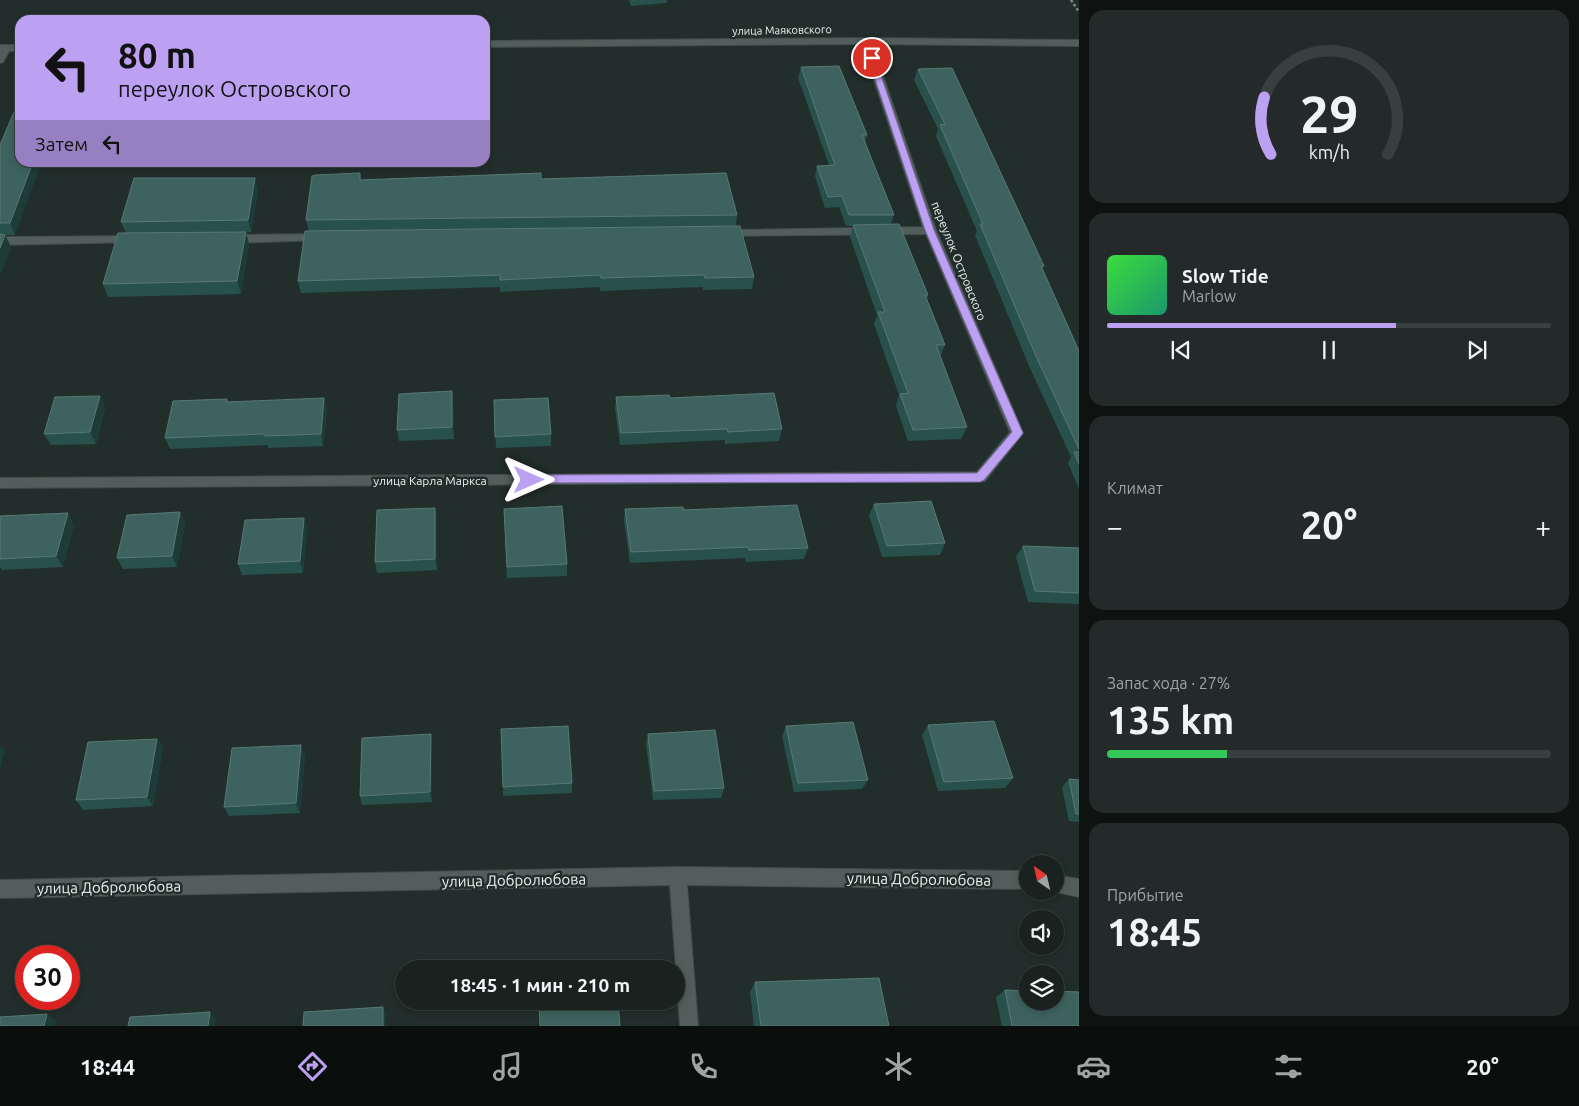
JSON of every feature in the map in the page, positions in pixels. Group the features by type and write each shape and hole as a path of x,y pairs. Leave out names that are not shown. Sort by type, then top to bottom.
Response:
{"street":[{"name":"улица Маяковского","path":"490,44 866,40 1079,43"},
{"name":"переулок Островского","path":"866,40 930,230 1018,433 980,477"},
{"path":"0,60 3,48"},
{"path":"710,233 930,230"},
{"path":"220,239 330,238"},
{"path":"0,241 150,240"},
{"name":"улица Карла Маркса","path":"0,482 980,477"},
{"path":"678,876 689,1026"},
{"name":"улица Добролюбова","path":"0,889 678,876 1019,880"},
{"path":"1064,886 1079,888"}],"path":[{"path":"1071,0 1079,12"}],"building":[{"path":"839,66 867,135 862,135 894,215 849,215 842,196 828,197 817,166 835,165 801,67"},
{"path":"952,68 1044,266 1041,266 1079,351 1079,449 1035,354 980,224 983,224 940,125 945,124 918,69"},
{"path":"15,110 15,167 31,167 10,223 0,223 0,145"},
{"path":"360,173 360,180 541,173 541,179 726,173 737,215 306,220 312,176"},
{"path":"134,178 255,178 248,220 121,222"},
{"path":"899,224 928,295 925,295 945,345 936,345 967,427 913,430 900,394 908,393 878,312 885,312 853,225"},
{"path":"740,226 754,277 705,278 704,275 601,278 601,275 500,280 500,275 298,281 305,231"},
{"path":"246,232 237,281 103,284 118,233"},
{"path":"0,234 5,235 0,248"},
{"path":"452,391 452,427 397,430 399,394"},
{"path":"774,393 782,429 728,432 727,429 621,433 616,397 669,395 670,398"},
{"path":"100,396 90,432 44,434 55,397"},
{"path":"324,398 321,434 165,438 173,401 227,399 227,402"},
{"path":"548,398 551,434 495,437 494,400"},
{"path":"1074,452 1079,452 1079,464"},
{"path":"931,501 945,543 887,546 874,504"},
{"path":"797,505 808,548 749,550 748,547 631,552 625,509 683,507 684,510"},
{"path":"562,506 567,564 507,567 504,509"},
{"path":"435,508 435,559 375,562 377,510"},
{"path":"180,512 172,556 117,558 127,515"},
{"path":"68,513 56,556 0,559 0,516"},
{"path":"304,518 300,561 238,564 245,520"},
{"path":"1023,546 1079,548 1079,593 1035,591"},
{"path":"994,721 1013,778 944,782 928,725"},
{"path":"853,722 868,780 798,783 786,726"},
{"path":"568,726 572,783 503,787 501,729"},
{"path":"715,730 724,788 654,791 648,734"},
{"path":"431,734 430,792 360,796 362,738"},
{"path":"157,739 147,797 76,800 88,742"},
{"path":"301,745 296,803 224,807 232,748"},
{"path":"1069,779 1079,780 1079,814 1076,814"},
{"path":"879,978 889,1026 761,1026 755,982"},
{"path":"1005,990 1019,991 1019,1010 1064,1010 1064,991 1079,992 1079,1026 1012,1026"},
{"path":"383,1007 383,1026 303,1026 304,1012"},
{"path":"539,1010 619,1010 620,1026 540,1026"},
{"path":"210,1012 208,1026 128,1026 130,1017"},
{"path":"47,1014 44,1026 0,1026 0,1017"}],"route":[{"path":"529,480 980,477 1018,433 930,230 872,58"}]}
